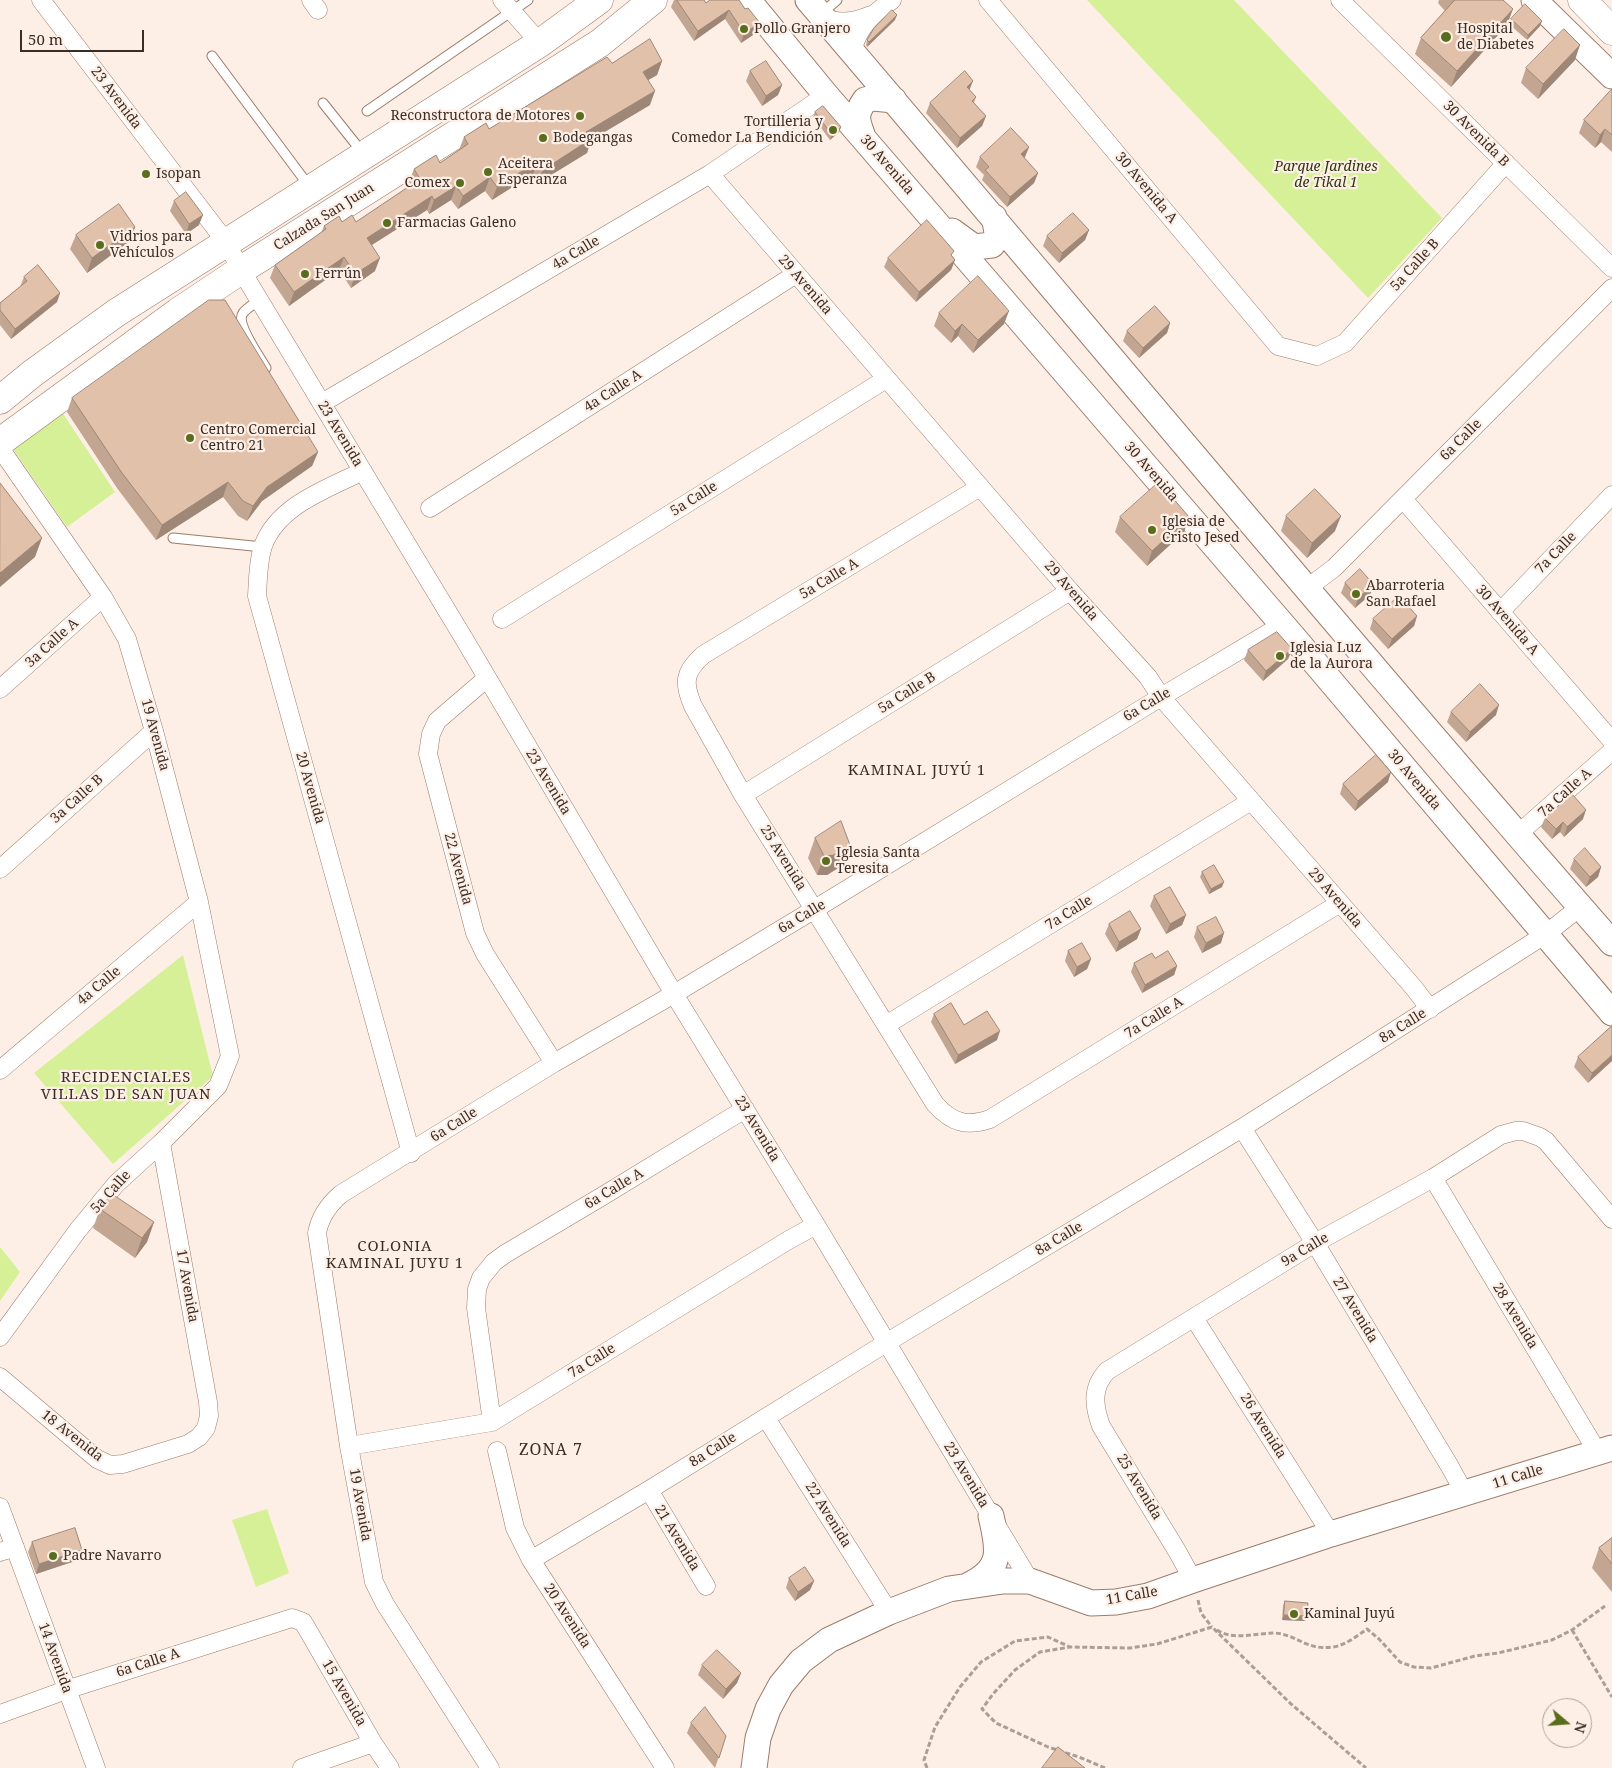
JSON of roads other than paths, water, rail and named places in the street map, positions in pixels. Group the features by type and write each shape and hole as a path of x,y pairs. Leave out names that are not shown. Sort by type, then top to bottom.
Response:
{"main road":[{"path":"0,400 33,373 116,313 540,43 598,0"},
{"name":"Calzada San Juan","path":"0,442 178,312 240,270 600,43 653,0"},
{"path":"1582,0 1612,30"}],"street":[{"name":"23 Avenida","path":"41,0 226,242 240,270 363,471 674,994 816,1225 1030,1581"},
{"name":"30 Avenida","path":"748,0 826,95 932,216 1612,1013"},
{"path":"822,5 828,20 840,21 861,19 871,15 892,0"},
{"name":"30 Avenida A","path":"988,0 1278,346 1317,356"},
{"name":"30 Avenida B","path":"1340,0 1612,268"},
{"path":"1534,0 1612,76"},
{"path":"822,5 856,56 994,217 1306,589 1612,943"},
{"path":"507,6 540,43"},
{"path":"856,56 853,48 856,36 871,15"},
{"name":"4a Calle","path":"322,403 710,174 826,95"},
{"path":"863,137 857,118 858,110 864,100 872,98 894,100"},
{"name":"5a Calle B","path":"1317,356 1345,343 1506,163"},
{"name":"29 Avenida","path":"710,174 1070,591 1148,677 1161,697 1414,988 1430,1009"},
{"path":"932,216 974,247 992,245 996,240 998,233 994,217"},
{"name":"4a Calle A","path":"430,508 796,274"},
{"name":"6a Calle","path":"1306,589 1334,568 1612,288"},
{"name":"5a Calle","path":"502,619 886,379"},
{"name":"19 Avenida","path":"0,448 103,597 127,639 154,731 199,902 230,1056"},
{"name":"20 Avenida","path":"363,471 299,503 276,524 263,547 257,600 411,1153"},
{"name":"5a Calle A","path":"687,678 692,665 703,654 980,487"},
{"name":"7a Calle","path":"1500,612 1612,495"},
{"name":"30 Avenida A","path":"1403,499 1612,741"},
{"name":"5a Calle B","path":"743,795 1070,591"},
{"name":"3a Calle A","path":"0,689 103,597"},
{"name":"6a Calle","path":"324,1212 341,1194 411,1153 554,1063 674,994 1282,625"},
{"name":"22 Avenida","path":"487,678 437,721 431,734 428,754 475,933 485,954 554,1063"},
{"name":"25 Avenida","path":"687,678 687,692 693,706 743,795 886,1025 936,1104 949,1117 966,1123"},
{"name":"3a Calle B","path":"0,868 154,731"},
{"name":"7a Calle A","path":"1518,834 1612,751"},
{"name":"7a Calle","path":"886,1025 1251,801"},
{"name":"4a Calle","path":"0,1070 199,902"},
{"name":"7a Calle A","path":"966,1123 981,1122 999,1114 1340,903"},
{"name":"8a Calle","path":"531,1560 1242,1128 1546,934 1580,907"},
{"name":"5a Calle","path":"0,1337 84,1222 116,1184 161,1143 218,1086 230,1056"},
{"name":"6a Calle A","path":"492,1422 476,1308 477,1289 486,1272 505,1254 610,1192 745,1108"},
{"name":"27 Avenida","path":"1242,1128 1315,1243 1465,1494"},
{"name":"9a Calle","path":"1095,1392 1099,1381 1107,1371 1315,1243 1433,1178 1501,1135 1516,1130 1530,1133 1546,1141 1612,1219"},
{"name":"17 Avenida","path":"161,1143 208,1402 209,1416 206,1428"},
{"name":"28 Avenida","path":"1433,1178 1605,1450"},
{"name":"19 Avenida","path":"324,1212 317,1233 349,1446 374,1582 490,1768"},
{"name":"7a Calle","path":"349,1446 492,1422 770,1251 816,1225"},
{"name":"26 Avenida","path":"1194,1318 1331,1534"},
{"name":"18 Avenida","path":"0,1377 97,1459 110,1465 123,1464 188,1444 199,1437 206,1428"},
{"name":"25 Avenida","path":"1095,1392 1095,1408 1102,1426 1193,1580"},
{"name":"22 Avenida","path":"766,1418 889,1612"},
{"name":"11 Calle","path":"754,1768 755,1752 762,1723 774,1697 790,1674 814,1650 828,1640 889,1612 950,1589 1003,1581 1030,1581 1091,1602 1116,1602 1148,1596 1331,1534 1605,1450"},
{"name":"20 Avenida","path":"496,1451 515,1528 531,1560 665,1768"},
{"name":"21 Avenida","path":"649,1490 706,1586"},
{"name":"14 Avenida","path":"0,1507 8,1549 96,1768"},
{"path":"969,1585 986,1574 993,1565 996,1556 998,1548 997,1538 990,1516"},
{"name":"6a Calle A","path":"0,1714 66,1690 287,1618 297,1619"},
{"name":"15 Avenida","path":"297,1619 306,1627 373,1743 390,1768"},
{"path":"302,1768 373,1743"}],"lane":[{"path":"367,111 507,6 528,0"},
{"path":"212,56 311,188"},
{"path":"323,102 364,154"},
{"path":"259,300 241,316 242,326 270,375"},
{"path":"173,538 263,547"}],"place":[{"name":"Pollo Granjero","path":"744,29"},
{"name":"Hospital de Diabetes","path":"1446,37"},
{"name":"Reconstructora de Motores","path":"580,116"},
{"name":"Tortilleria y Comedor La Bendición","path":"833,130"},
{"name":"Bodegangas","path":"543,138"},
{"name":"Aceitera Esperanza","path":"488,172"},
{"name":"Isopan","path":"146,174"},
{"name":"Comex","path":"460,183"},
{"name":"Farmacias Galeno","path":"387,223"},
{"name":"Vidrios para Vehículos","path":"100,245"},
{"name":"Ferrún","path":"305,274"},
{"name":"Centro Comercial Centro 21","path":"190,438"},
{"name":"Iglesia de Cristo Jesed","path":"1152,530"},
{"name":"Abarroteria San Rafael","path":"1356,594"},
{"name":"Iglesia Luz de la Aurora","path":"1280,656"},
{"name":"Iglesia Santa Teresita","path":"826,861"},
{"name":"Padre Navarro","path":"53,1556"},
{"name":"Kaminal Juyú","path":"1294,1614"}],"district":[{"name":"KAMINAL JUYÚ 1","path":"917,771"},
{"name":"RECIDENCIALES VILLAS DE SAN JUAN","path":"126,1086"},
{"name":"COLONIA KAMINAL JUYU 1","path":"395,1256"},
{"name":"ZONA 7","path":"551,1450"}],"park label":[{"name":"Parque Jardines de Tikal 1","path":"1326,176"}]}
